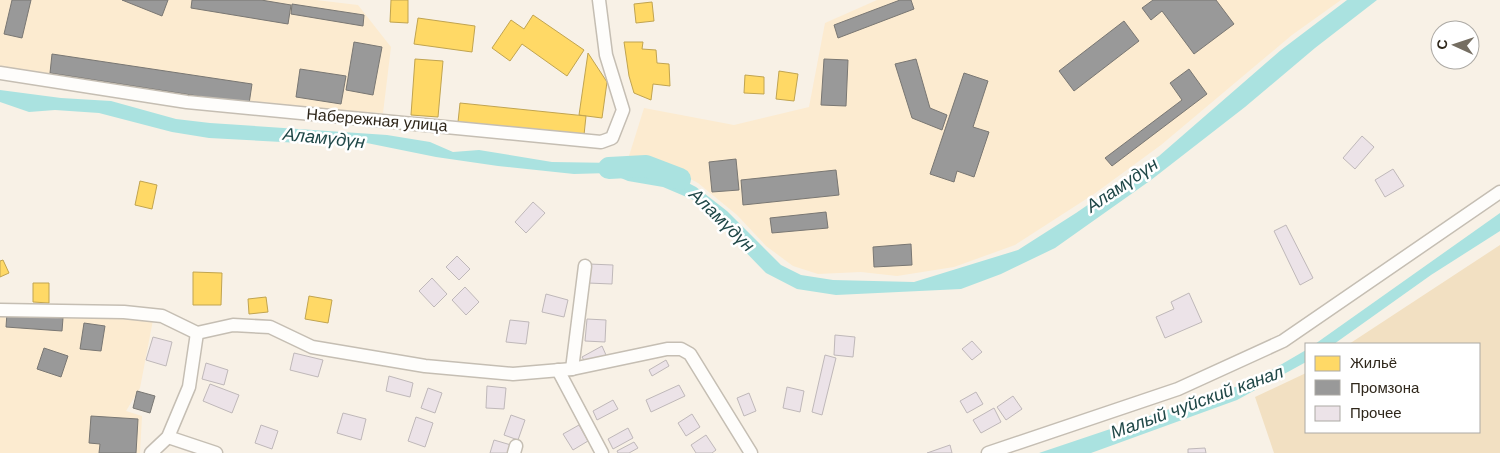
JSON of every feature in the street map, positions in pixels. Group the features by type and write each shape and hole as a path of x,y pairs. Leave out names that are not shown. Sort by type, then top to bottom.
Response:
{"street":[{"name":"Набережная улица","path":"0,73 187,102 601,142 612,138 623,110 606,55 599,0"},
{"path":"988,453 1178,389 1283,341 1500,192"},
{"path":"572,369 585,266"},
{"path":"0,310 124,312 162,316 197,333 233,325 270,327 312,348 425,366 513,374 572,369 666,349 682,349 690,354 750,453"},
{"path":"151,453 168,437 189,387 197,333"},
{"path":"558,370 602,453"},
{"path":"168,437 216,453"}],"shaded area":[{"path":"0,0 316,0 358,5 391,47 383,113 269,107 205,100 0,69"},
{"path":"877,0 1341,0 1292,35 1161,145 1094,194 1015,245 954,267 897,276 861,272 818,274 793,266 766,246 737,215 698,183 660,163 629,156 644,108 734,125 809,107 825,23"},
{"path":"1500,245 1500,453 1274,453 1255,397 1305,373 1305,433 1480,433 1480,343 1351,343"},
{"path":"2,314 153,320 140,388 126,411 142,416 140,453 0,453 0,316"}],"water":[{"path":"1347,0 1377,0 1151,180 1055,248 1001,274 961,289 836,295 797,289 766,273 696,201 663,187 628,181 609,173 574,174 498,166 436,157 347,139 300,143 209,138 172,132 99,113 55,110 29,112 0,102 0,90 61,98 111,101 176,119 387,135 430,142 453,152 479,150 552,162 617,163 663,170 696,187 727,211 781,265 801,275 833,280 914,282 1018,250 1076,213 1159,156 1281,50"},
{"path":"1500,213 1500,231 1431,275 1335,343 1316,343"},
{"name":"Малый чуйский канал","path":"1305,351 1305,363 1237,400 1091,453 1039,453 1253,381"}],"building: Жильё":[{"path":"391,0 408,0 408,23 390,22"},
{"path":"652,2 654,21 636,23 634,4"},
{"path":"533,15 584,50 567,76 522,44 510,61 492,48 511,20 524,29"},
{"path":"418,18 475,26 472,52 414,44"},
{"path":"624,42 643,42 642,49 656,50 657,63 669,64 670,86 653,84 651,100 634,93 629,76"},
{"path":"588,53 607,82 602,118 579,115"},
{"path":"415,59 443,61 438,117 411,115"},
{"path":"779,71 798,74 794,101 776,99"},
{"path":"745,75 764,77 764,94 744,93"},
{"path":"460,103 586,116 584,135 458,122"},
{"path":"140,181 157,185 152,209 135,205"},
{"path":"3,260 9,273 0,277 0,261"},
{"path":"193,272 222,273 221,305 193,305"},
{"path":"33,283 49,283 49,303 33,302"},
{"path":"309,296 332,300 328,323 305,319"},
{"path":"266,297 268,312 249,314 248,299"}],"building: Промзона":[{"path":"12,0 31,0 22,38 4,34"},
{"path":"122,0 168,0 162,16"},
{"path":"192,0 261,0 291,5 288,24 191,8"},
{"path":"900,0 911,0 914,9 838,38 834,25"},
{"path":"1153,0 1216,0 1234,24 1194,54 1162,11 1151,20 1142,8"},
{"path":"292,4 364,15 363,26 291,14"},
{"path":"1124,21 1139,41 1074,91 1059,71"},
{"path":"354,42 382,47 373,95 346,90"},
{"path":"52,54 252,84 249,104 50,73"},
{"path":"824,59 848,60 846,106 821,105"},
{"path":"916,59 930,108 947,115 942,130 912,118 895,64"},
{"path":"300,69 346,76 341,104 296,97"},
{"path":"1189,69 1207,94 1112,166 1105,158 1182,100 1170,83"},
{"path":"964,73 988,81 973,127 989,132 974,177 957,171 954,182 930,174"},
{"path":"736,159 739,190 712,192 709,162"},
{"path":"836,170 839,195 743,205 741,180"},
{"path":"826,212 828,228 772,233 770,218"},
{"path":"911,244 912,265 874,267 873,247"},
{"path":"7,313 63,318 62,331 6,327"},
{"path":"84,323 105,326 101,351 80,349"},
{"path":"44,348 68,356 61,377 37,369"},
{"path":"137,391 155,396 150,413 133,408"},
{"path":"91,416 138,419 136,453 99,453 100,444 89,443"}],"building: Прочее":[{"path":"1362,136 1374,147 1355,169 1343,158"},
{"path":"1393,169 1404,186 1385,197 1375,180"},
{"path":"533,202 545,213 526,233 515,222"},
{"path":"1286,225 1313,278 1300,285 1274,231"},
{"path":"457,256 470,269 459,280 446,267"},
{"path":"589,264 613,265 612,284 588,283"},
{"path":"432,278 447,294 434,307 419,291"},
{"path":"465,287 479,302 466,315 452,300"},
{"path":"1189,293 1202,322 1165,338 1156,317 1174,309 1171,302"},
{"path":"546,294 568,300 564,317 542,312"},
{"path":"587,319 606,320 605,342 585,341"},
{"path":"510,320 529,322 526,344 506,342"},
{"path":"835,335 855,337 853,357 834,355"},
{"path":"153,337 172,342 166,366 146,360"},
{"path":"972,341 982,352 972,360 962,349"},
{"path":"602,346 606,355 587,365 582,357"},
{"path":"294,353 323,360 318,377 290,370"},
{"path":"825,355 836,358 822,415 812,412"},
{"path":"666,360 669,366 652,376 649,370"},
{"path":"206,363 228,370 224,385 202,379"},
{"path":"389,376 413,383 410,397 386,391"},
{"path":"210,384 239,395 232,413 203,401"},
{"path":"679,385 685,396 651,412 646,400"},
{"path":"487,386 506,388 504,409 486,408"},
{"path":"787,387 804,391 800,412 783,408"},
{"path":"428,388 442,393 435,413 421,408"},
{"path":"976,392 983,404 967,413 960,401"},
{"path":"749,393 756,411 744,416 737,398"},
{"path":"1013,396 1022,409 1006,420 997,407"},
{"path":"613,400 618,409 597,420 593,411"},
{"path":"994,408 1001,422 981,433 973,420"},
{"path":"343,413 366,419 361,440 337,433"},
{"path":"692,414 700,427 686,436 678,423"},
{"path":"511,415 525,420 518,440 504,435"},
{"path":"416,417 433,423 425,447 408,441"},
{"path":"261,425 278,431 272,449 255,443"},
{"path":"579,425 588,441 573,450 563,434"},
{"path":"628,428 633,438 613,449 608,439"},
{"path":"706,435 716,450 712,453 696,453 691,445"},
{"path":"494,440 511,445 508,453 490,453"},
{"path":"634,442 638,448 629,453 618,453 617,451"},
{"path":"950,445 952,453 927,453"},
{"path":"1205,448 1206,453 1188,453 1188,449"}],"waterway":[{"name":"Аламүдүн","path":"609,168 646,166 680,179"}]}
